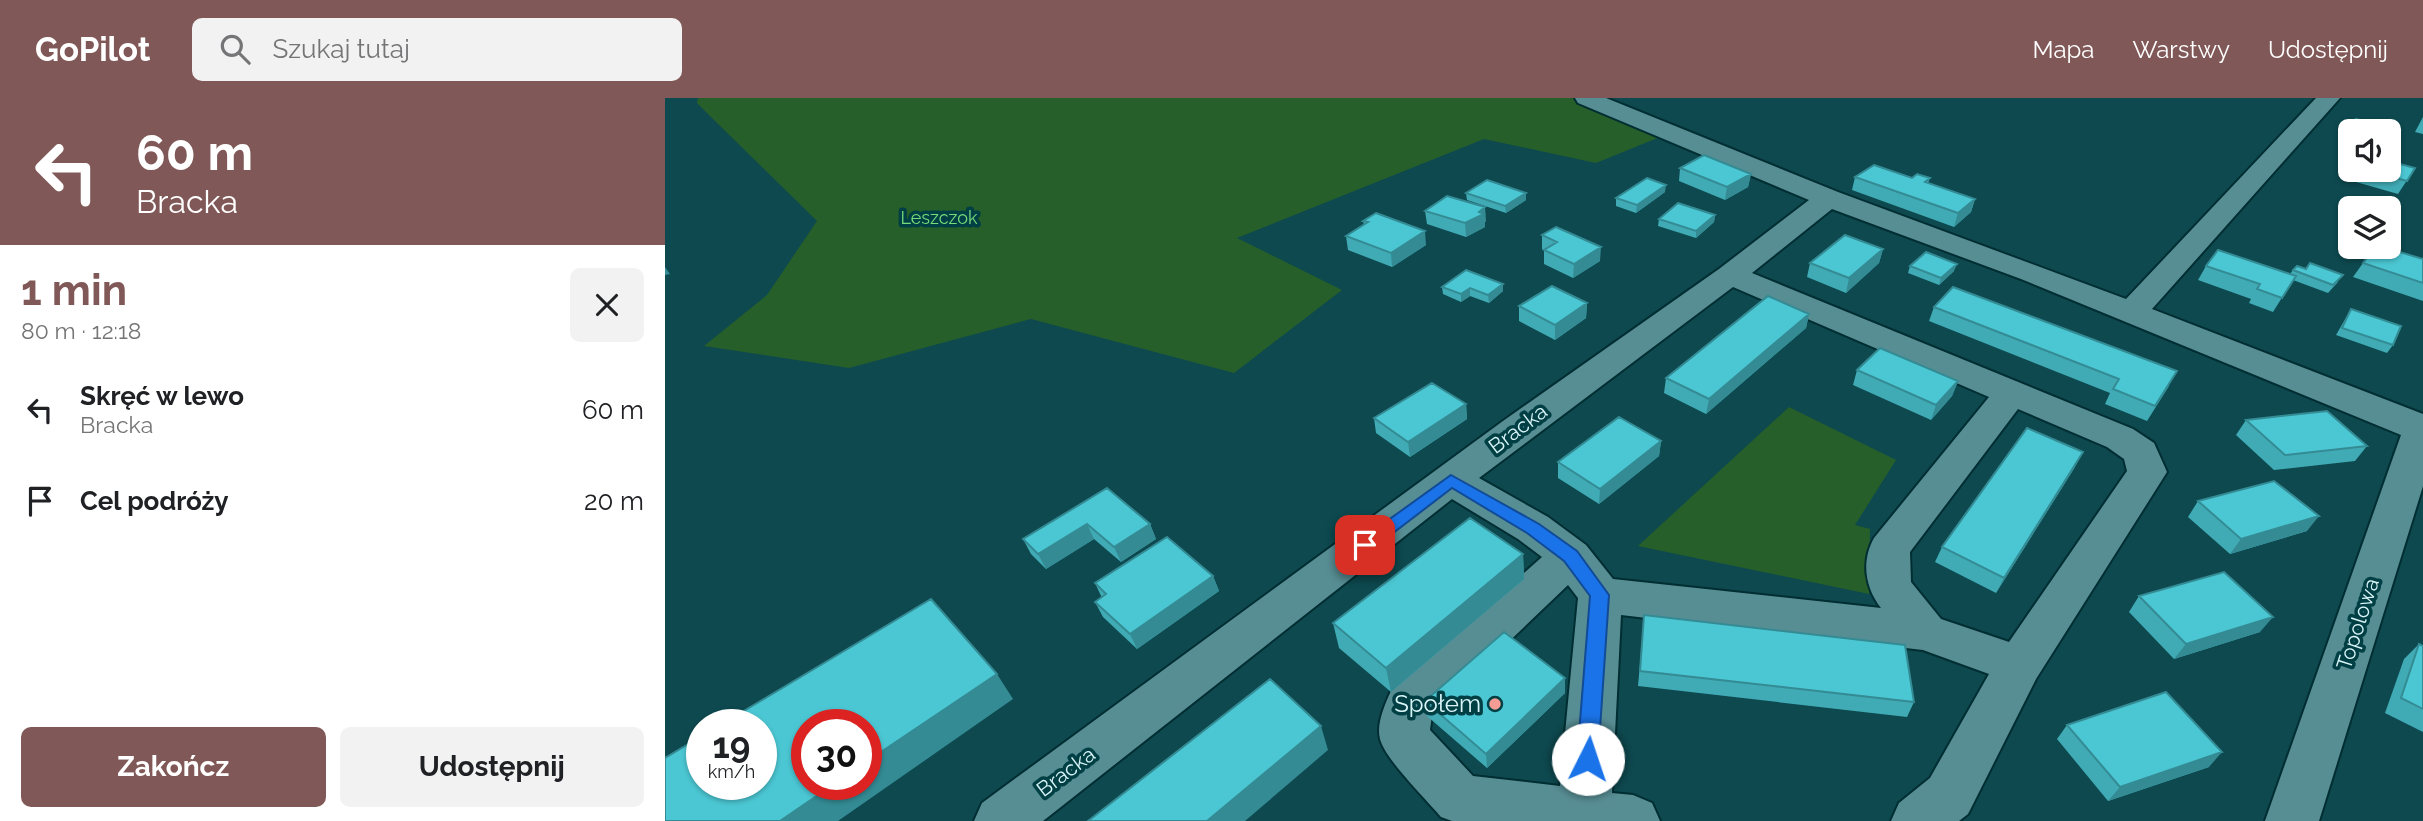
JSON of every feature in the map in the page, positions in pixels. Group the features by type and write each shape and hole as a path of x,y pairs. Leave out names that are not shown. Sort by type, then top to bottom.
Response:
{"street":[{"path":"1586,98 1828,198 2132,312 2423,428"},
{"path":"2132,312 2329,98"},
{"name":"Bracka","path":"1002,821 1451,480 1730,275 1828,198"},
{"path":"1730,275 2119,438 2141,452 2147,472 2019,665 1949,796 1918,821"},
{"path":"1924,632 1889,587 1889,549 2011,393"},
{"name":"Topolowa","path":"2292,821 2423,428"},
{"path":"1451,480 1533,528 1571,556 1599,595 1584,814"},
{"path":"1571,556 1408,706 1404,737 1460,799 1633,821"},
{"path":"1599,595 1924,632 2019,665"}],"green space":[{"name":"Leszczok","path":"698,98 1604,98 1660,137 1596,163 1484,139 1237,238 1342,290 1234,373 1031,319 849,368 704,346 767,295 817,221 697,103"},
{"path":"1789,407 1896,460 1855,525 1870,529 1869,594 1638,546"}],"building":[{"path":"1704,155 1751,174 1727,187 1680,168"},
{"path":"2401,164 2415,168 2407,181 2401,179"},
{"path":"1874,165 1912,178 1917,174 1930,178 1925,182 1975,199 1958,213 1855,177"},
{"path":"1647,178 1666,185 1637,205 1616,198"},
{"path":"1487,180 1526,193 1505,206 1466,193"},
{"path":"1447,196 1485,207 1479,212 1484,214 1465,223 1425,211"},
{"path":"1678,203 1715,215 1696,231 1659,219"},
{"path":"1376,213 1425,231 1391,253 1346,236 1368,222 1363,221"},
{"path":"1556,227 1601,247 1574,264 1544,250 1557,242 1542,235"},
{"path":"1845,235 1883,249 1849,278 1810,263"},
{"path":"2218,250 2296,276 2282,298 2257,289 2260,284 2206,266"},
{"path":"1926,252 1957,264 1941,278 1910,266"},
{"path":"2401,252 2423,259 2423,283 2363,263 2366,259 2401,259"},
{"path":"2310,263 2343,275 2333,285 2293,270 2297,266 2306,269"},
{"path":"1466,270 1503,284 1488,295 1470,288 1461,294 1442,287"},
{"path":"1552,286 1587,303 1555,325 1519,306"},
{"path":"1953,287 2177,371 2155,406 2113,389 2119,379 1934,307"},
{"path":"1768,296 1809,314 1709,399 1666,378"},
{"path":"2351,309 2401,326 2393,345 2342,328"},
{"path":"1880,348 1958,381 1936,405 1857,370"},
{"path":"1432,383 1466,404 1408,442 1374,418"},
{"path":"2327,411 2367,446 2285,455 2246,420"},
{"path":"1619,417 1661,441 1600,489 1558,462"},
{"path":"2027,428 2083,452 2004,578 1942,547"},
{"path":"2274,481 2319,516 2241,539 2198,501"},
{"path":"1107,488 1150,524 1114,547 1087,524 1038,554 1023,539"},
{"path":"1470,518 1523,554 1386,668 1333,623"},
{"path":"1167,537 1213,576 1130,634 1095,602 1106,594 1095,583"},
{"path":"2224,572 2273,617 2186,644 2139,596"},
{"path":"931,599 997,674 882,751 882,709 791,709 791,800 811,800 780,821 665,821 665,758 686,746 686,800 777,800 777,709 747,709"},
{"path":"1644,615 1905,645 1914,702 1640,671"},
{"path":"1504,632 1565,678 1486,754 1425,701"},
{"path":"2419,644 2423,646 2423,709 2401,698"},
{"path":"1270,679 1321,726 1207,821 1088,821"},
{"path":"2166,692 2222,752 2120,787 2067,725"}],"place":[{"name":"Społem","path":"1495,704"}],"route":[{"path":"1365,545 1451,480 1533,528 1571,556 1599,595 1588,759"}]}
